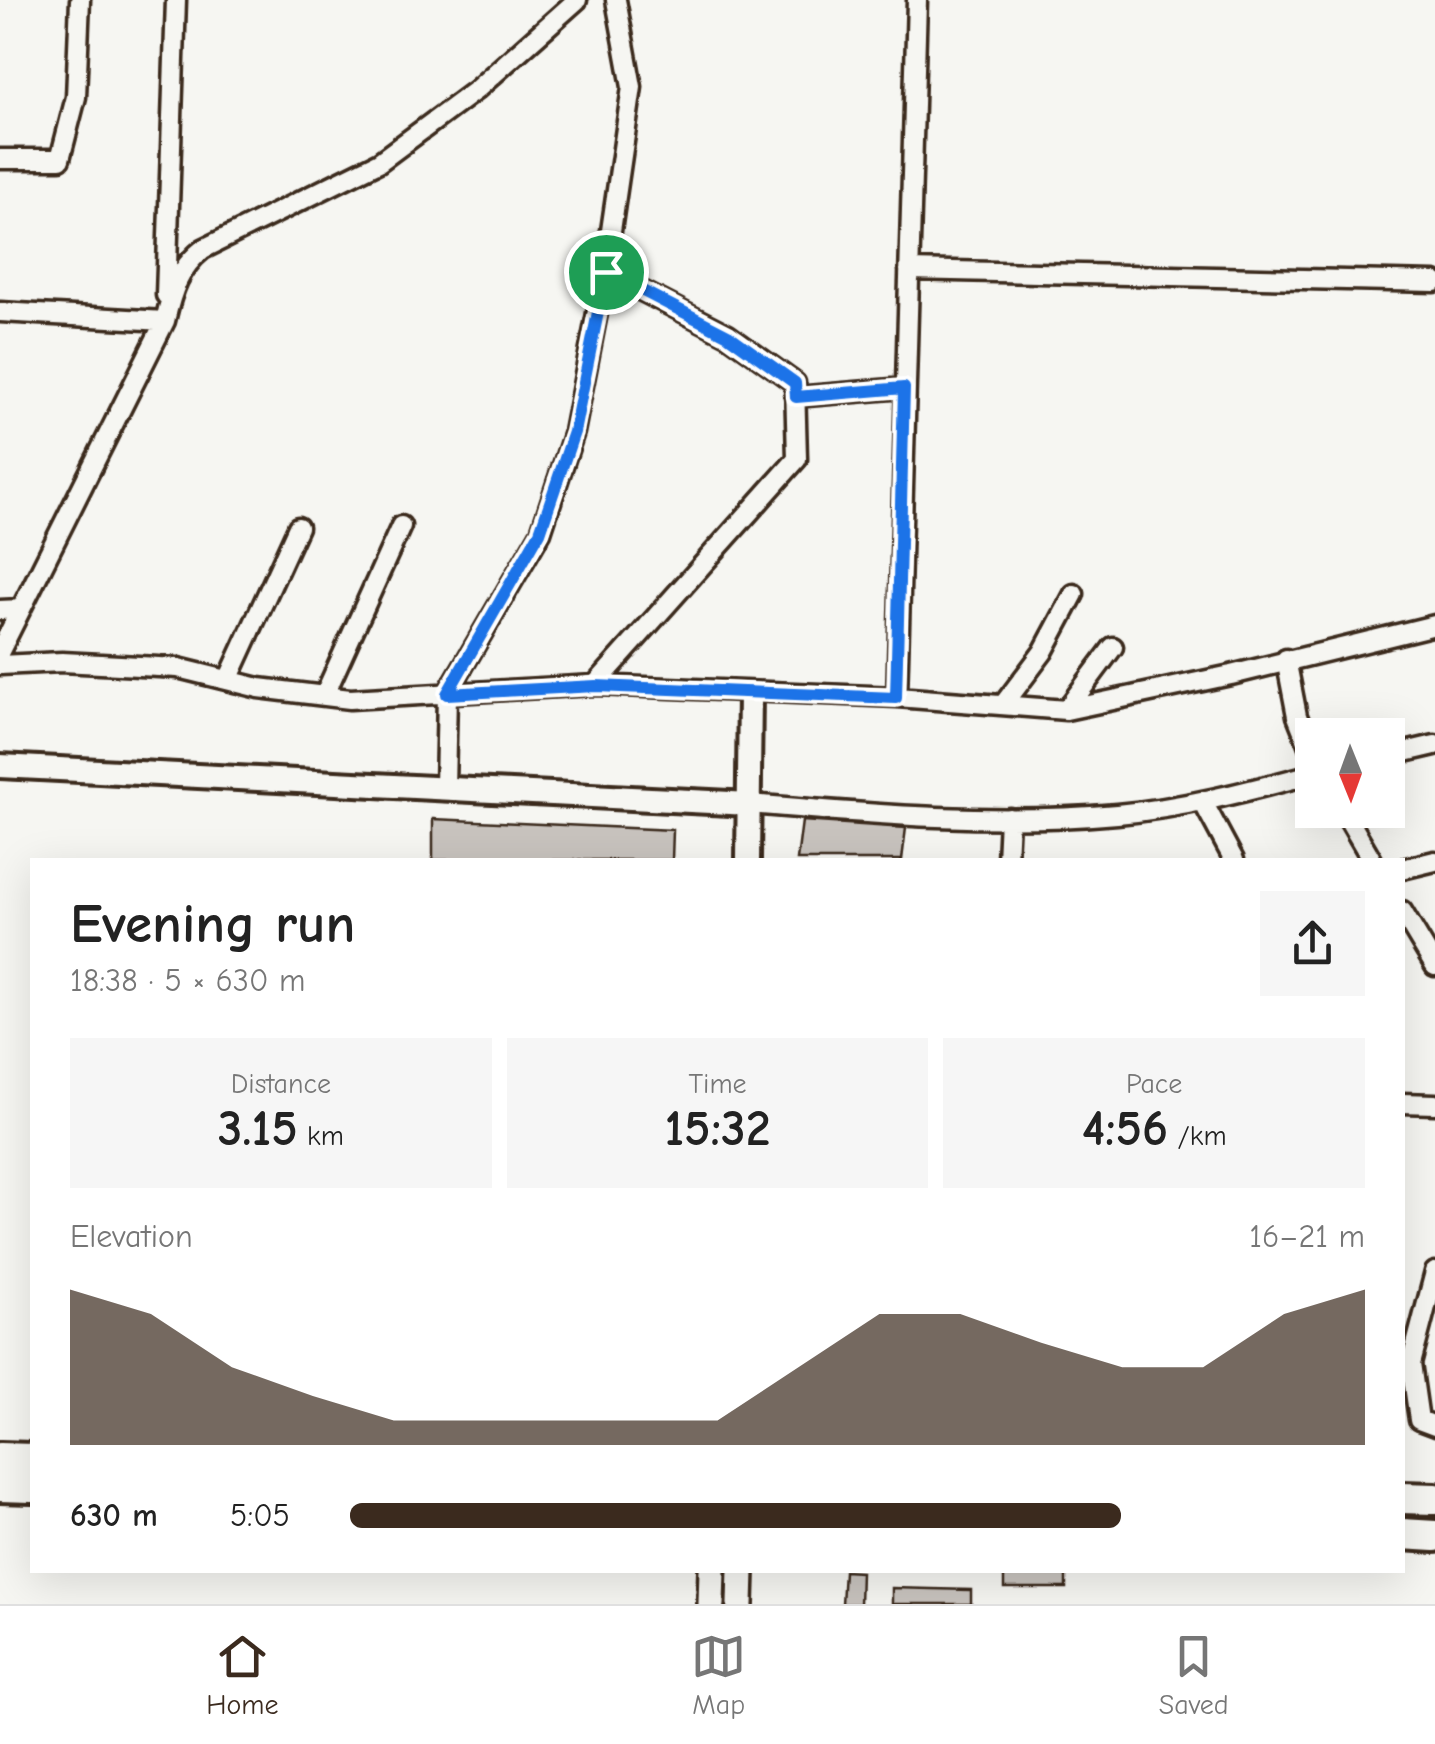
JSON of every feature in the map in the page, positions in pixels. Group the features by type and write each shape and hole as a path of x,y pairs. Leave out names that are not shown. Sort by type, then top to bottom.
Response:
{"highway":[{"path":"0,1458 30,1459"},
{"path":"0,1486 30,1487"},
{"path":"1405,1498 1435,1499"},
{"path":"1405,1534 1435,1536"}],"main road":[{"path":"710,1604 712,1573"},
{"path":"740,1604 741,1573"}],"street":[{"path":"0,159 60,159 76,97 80,0"},
{"path":"165,320 176,0"},
{"path":"0,651 165,320 180,275 203,248 378,162 476,90 577,0"},
{"path":"445,788 447,694 540,532 574,432 606,272 632,87 616,0"},
{"path":"896,698 917,0"},
{"path":"909,270 1435,282"},
{"path":"596,686 796,458 795,383 728,335 606,272"},
{"path":"0,312 165,320"},
{"path":"796,397 904,388"},
{"path":"324,696 401,526"},
{"path":"228,680 298,527"},
{"path":"1003,705 1042,652 1074,594"},
{"path":"0,610 21,609"},
{"path":"0,664 178,668 350,699 596,686 896,698 1066,710 1435,625"},
{"path":"1066,710 1113,647"},
{"path":"1286,659 1297,718"},
{"path":"748,858 750,694"},
{"path":"1405,752 1435,745"},
{"path":"0,766 1009,818 1117,814 1203,802 1295,778"},
{"path":"1203,802 1233,858"},
{"path":"1007,858 1009,818"},
{"path":"1353,828 1371,858"},
{"path":"1405,868 1435,861"},
{"path":"1405,916 1435,966"},
{"path":"1405,1103 1435,1104"},
{"path":"1435,1272 1407,1378 1419,1420 1435,1426"}],"building":[{"path":"433,819 673,830 672,858 433,858"},
{"path":"802,821 906,828 902,858 797,858"},
{"path":"844,1573 861,1573 860,1604 842,1604"},
{"path":"1004,1573 1066,1573 1066,1588 1004,1588"},
{"path":"892,1588 971,1590 971,1604 892,1604"}],"route":[{"path":"606,272 634,290 728,335 795,383 796,397 904,388 896,698 596,686 447,694 540,532 574,432 606,272"}]}
